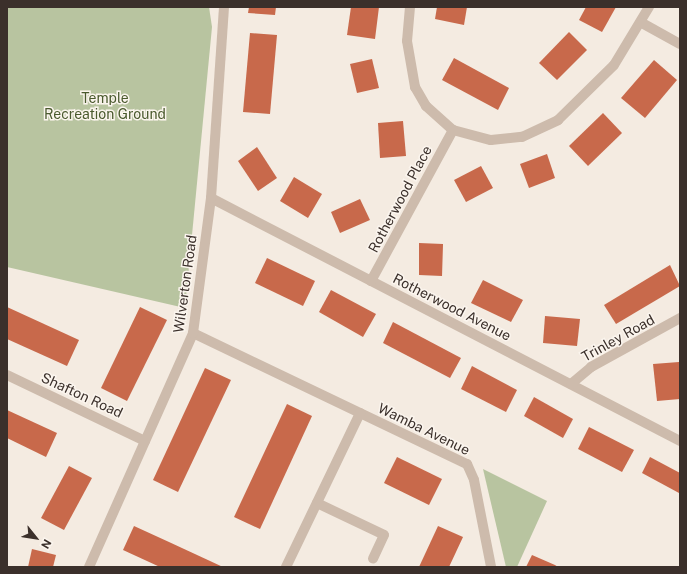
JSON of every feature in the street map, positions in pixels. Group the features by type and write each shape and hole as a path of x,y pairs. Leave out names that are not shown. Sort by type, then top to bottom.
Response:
{"street":[{"name":"Wilverton Road","path":"89,567 193,333 211,198 224,7"},
{"path":"410,7 409,62 415,87 426,106 453,130 490,140 538,132 586,96 614,65 642,23 649,7"},
{"path":"642,23 680,44"},
{"name":"Rotherwood Place","path":"371,281 453,130"},
{"name":"Rotherwood Avenue","path":"211,198 680,442"},
{"name":"Trinley Road","path":"571,384 590,367 680,318"},
{"name":"Wamba Avenue","path":"193,333 467,464 474,480 491,567"},
{"name":"Shafton Road","path":"7,375 145,441"},
{"name":"Wamba Avenue","path":"286,567 360,413"},
{"path":"317,503 384,535 373,559"}],"green space":[{"name":"Temple Recreation Ground","path":"7,7 209,7 212,27 185,308 7,267"},
{"path":"483,469 547,501 517,567 506,567"}],"building":[{"path":"249,7 276,7 275,15 248,13"},
{"path":"351,7 379,7 375,39 347,35"},
{"path":"437,7 467,7 464,25 435,19"},
{"path":"586,7 616,7 602,32 579,20"},
{"path":"569,32 587,50 557,80 539,63"},
{"path":"250,33 277,35 270,114 243,112"},
{"path":"454,58 509,88 498,110 442,80"},
{"path":"372,59 379,88 357,93 350,64"},
{"path":"654,60 677,80 645,118 621,98"},
{"path":"603,113 622,133 588,166 569,146"},
{"path":"403,121 406,156 380,158 378,123"},
{"path":"257,147 277,178 258,191 238,161"},
{"path":"547,154 555,178 529,188 520,164"},
{"path":"481,166 493,188 466,202 454,180"},
{"path":"294,177 322,194 308,218 280,201"},
{"path":"360,199 370,220 340,233 331,212"},
{"path":"419,243 443,244 442,276 419,275"},
{"path":"267,258 315,281 303,306 255,283"},
{"path":"670,265 680,286 616,324 604,305"},
{"path":"483,280 523,300 511,322 471,303"},
{"path":"331,290 376,314 363,337 319,312"},
{"path":"7,307 79,340 67,366 7,339"},
{"path":"140,307 167,320 127,401 101,388"},
{"path":"545,316 580,319 577,346 543,343"},
{"path":"393,322 461,358 450,378 383,343"},
{"path":"679,362 680,399 657,401 653,364"},
{"path":"472,366 517,390 506,412 461,389"},
{"path":"205,368 231,380 178,492 153,480"},
{"path":"534,397 573,419 563,438 524,416"},
{"path":"287,404 312,416 260,529 234,517"},
{"path":"7,410 57,433 46,457 7,438"},
{"path":"589,427 634,450 622,472 578,449"},
{"path":"397,457 442,479 429,505 384,483"},
{"path":"650,457 680,473 679,493 642,473"},
{"path":"69,466 92,478 64,530 41,518"},
{"path":"134,526 223,567 160,567 123,550"},
{"path":"438,526 463,537 449,567 419,567"},
{"path":"32,549 56,555 53,567 28,567"},
{"path":"532,555 555,565 558,567 526,567"}]}
